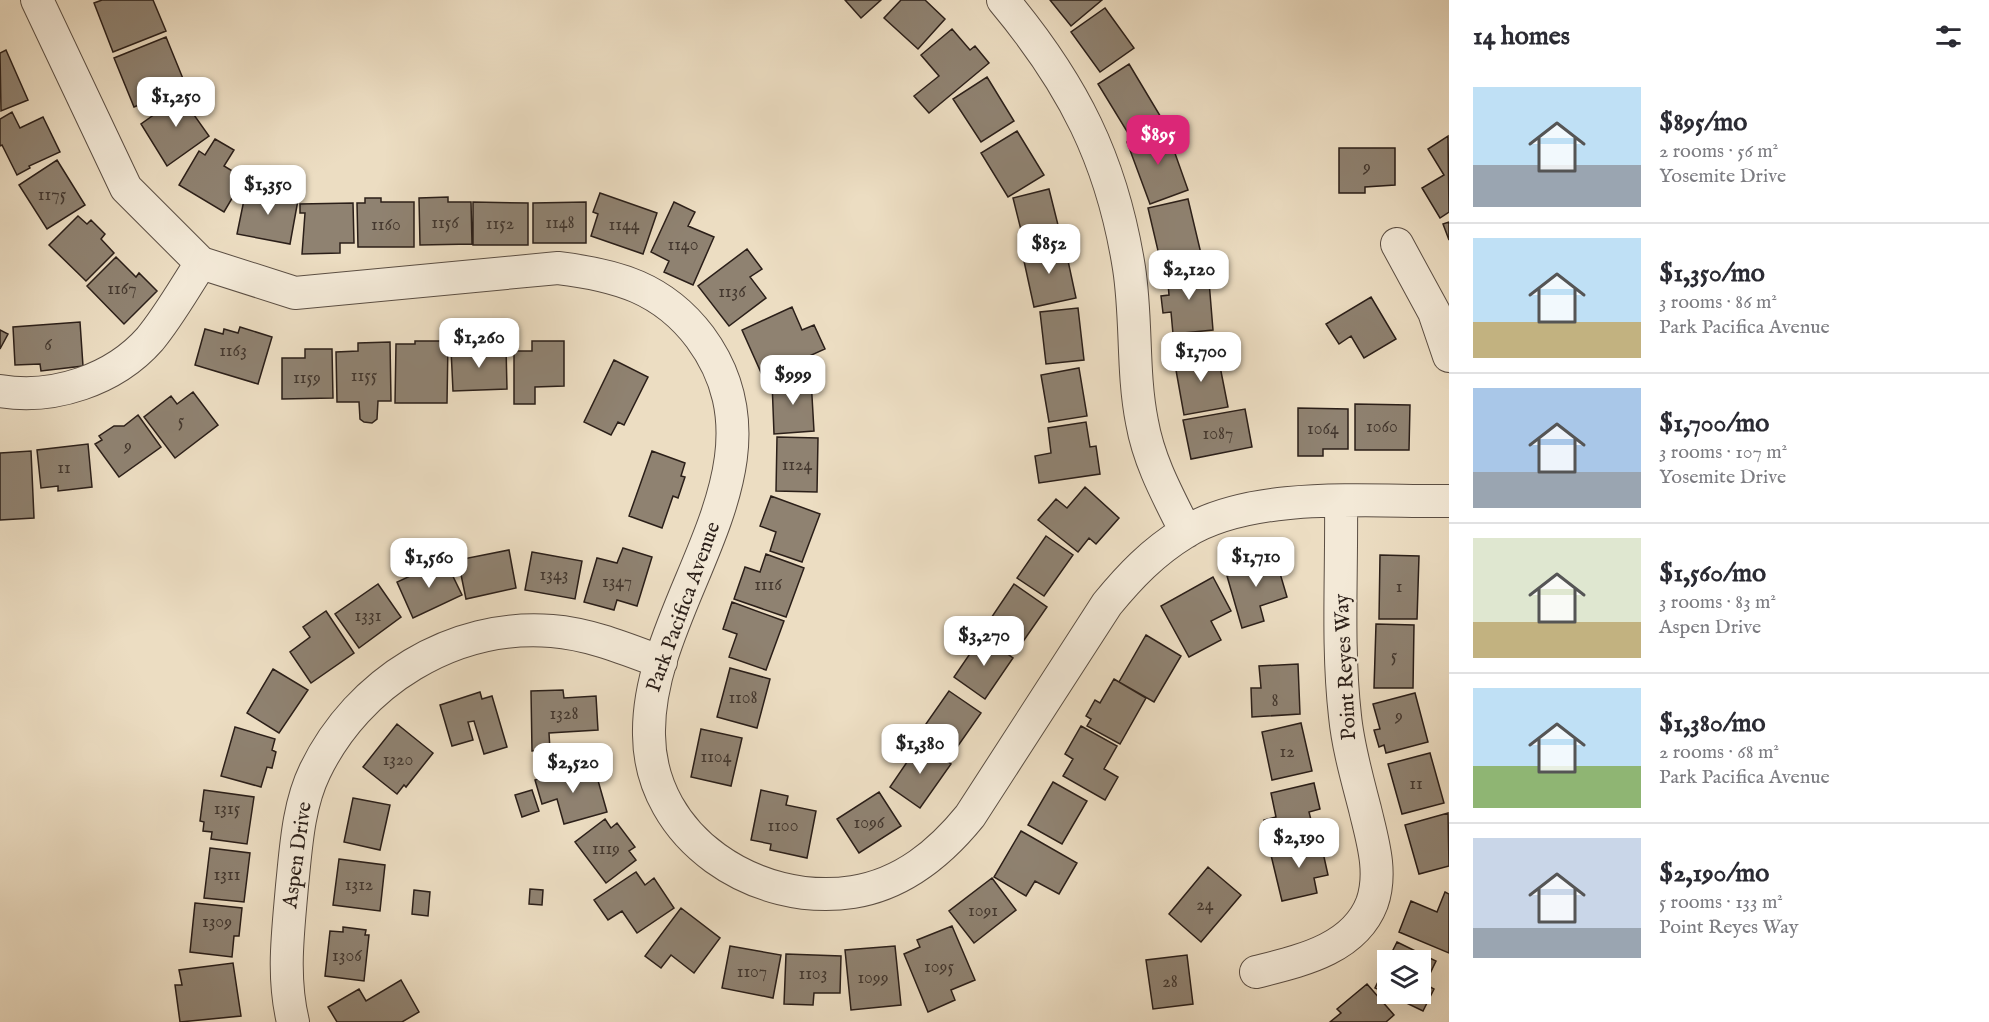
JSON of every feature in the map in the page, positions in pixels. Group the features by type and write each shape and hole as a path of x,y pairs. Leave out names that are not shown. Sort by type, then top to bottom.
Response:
{"street":[{"name":"Park Pacifica Avenue","path":"37,0 126,188 201,263 295,293 558,268 594,272 628,281 658,297 686,320 710,351 726,387 732,424 731,465 722,502 661,662 651,702 648,737 654,773 670,809 693,842 723,865 756,882 790,891 824,895 855,892 889,881 920,866 947,844 970,816 1107,604 1146,561 1186,532 1256,507 1341,502 1449,501"},
{"path":"1003,0 1050,59 1072,94 1109,178 1129,270 1142,422 1150,458 1186,532"},
{"path":"1397,244 1434,312 1449,356"},
{"path":"0,391 39,393 72,387 101,376 127,359 149,340 201,263"},
{"name":"Point Reyes Way","path":"1256,972 1311,957 1338,944 1358,925 1372,903 1377,877 1374,849 1351,753 1345,716 1341,502"},
{"name":"Aspen Drive","path":"293,1022 286,994 286,956 297,838 303,806 314,772 332,740 355,711 382,684 413,663 447,646 482,636 551,631 587,636 661,662"}],"building":[{"path":"102,0 153,0 166,31 113,52 94,3"},
{"path":"845,0 881,0 861,18"},
{"path":"901,0 925,0 945,19 918,49 884,18"},
{"path":"1050,0 1102,0 1071,26"},
{"path":"1105,8 1134,48 1100,72 1071,32"},
{"path":"952,29 970,50 975,46 989,63 929,113 914,96 939,76 921,55"},
{"path":"166,37 186,86 134,107 114,58"},
{"path":"6,50 28,100 1,111 0,53"},
{"path":"1129,64 1162,119 1131,138 1098,84"},
{"path":"987,77 1014,121 981,142 953,99"},
{"path":"186,92 189,97 194,93 204,108 194,115 209,136 167,166 141,124"},
{"path":"12,112 20,128 43,117 60,152 29,166 30,168 17,175 2,145 0,146 0,119"},
{"path":"1166,128 1188,190 1150,204 1127,142"},
{"path":"1017,131 1044,175 1008,197 981,153"},
{"path":"1448,136 1449,212 1440,218 1422,188 1444,175 1428,149"},
{"path":"215,139 234,150 224,166 244,178 224,212 179,185 199,151 205,155"},
{"path":"1339,148 1395,148 1395,185 1365,187 1365,193 1339,193"},
{"path":"57,160 85,205 47,229 19,185"},
{"path":"249,187 289,195 289,198 298,200 290,244 237,234 245,195 248,195"},
{"path":"1049,189 1061,237 1025,246 1013,198"},
{"path":"600,193 657,213 643,254 591,236 598,214 593,212"},
{"path":"448,197 448,202 471,202 472,244 420,245 419,198"},
{"path":"365,198 381,198 381,202 414,202 414,247 358,247 357,203 365,203"},
{"path":"1188,199 1203,262 1163,272 1148,208"},
{"path":"473,202 528,203 528,245 473,245"},
{"path":"586,202 586,243 533,243 533,203"},
{"path":"674,202 695,212 688,226 714,237 693,285 664,272 669,261 651,252"},
{"path":"353,203 354,243 340,243 340,253 302,254 305,213 300,213 300,204"},
{"path":"78,216 87,224 91,220 105,234 101,239 114,253 86,281 49,245"},
{"path":"1449,222 1449,240 1443,224"},
{"path":"1064,242 1076,298 1034,307 1022,252"},
{"path":"747,249 762,269 750,277 766,298 729,326 698,286"},
{"path":"116,257 136,277 139,273 157,291 124,324 87,286"},
{"path":"1208,269 1213,330 1173,334 1171,312 1163,313 1161,296 1169,295 1167,273"},
{"path":"1371,297 1396,339 1364,358 1351,336 1339,344 1326,324"},
{"path":"792,307 802,330 814,325 825,349 763,377 742,330"},
{"path":"1078,308 1084,360 1046,364 1040,312"},
{"path":"80,322 83,366 41,371 40,364 15,365 13,327"},
{"path":"240,327 272,337 258,384 195,365 205,329 223,334 224,329 238,333"},
{"path":"0,330 8,334 0,349"},
{"path":"415,341 448,341 447,403 395,403 396,344 415,344"},
{"path":"532,341 564,341 564,386 535,387 535,404 514,404 514,351 532,351"},
{"path":"390,342 391,401 378,401 377,419 372,423 364,422 360,419 359,402 337,402 336,352 358,351 358,343"},
{"path":"506,347 507,389 453,391 451,349"},
{"path":"305,349 332,349 333,398 282,399 282,358 305,358"},
{"path":"1217,351 1228,407 1184,415 1174,359"},
{"path":"614,360 648,377 624,425 618,422 611,435 584,422"},
{"path":"1079,368 1087,416 1049,422 1041,375"},
{"path":"811,379 814,431 774,434 772,381"},
{"path":"193,392 218,425 175,458 144,417 171,396 177,404"},
{"path":"1355,404 1410,405 1409,450 1355,450"},
{"path":"1298,408 1348,409 1348,449 1323,449 1323,456 1298,456"},
{"path":"1245,409 1252,447 1191,459 1183,420"},
{"path":"138,415 161,447 119,477 95,444 102,440 99,436 114,426 124,426"},
{"path":"1086,422 1090,447 1096,446 1100,474 1039,483 1035,456 1051,453 1048,428"},
{"path":"777,437 818,438 817,492 776,491"},
{"path":"88,444 92,487 58,491 58,486 41,488 37,450"},
{"path":"31,451 34,518 0,520 0,453"},
{"path":"652,451 685,463 681,476 685,477 678,498 673,496 662,528 629,516"},
{"path":"1085,487 1119,518 1096,544 1089,538 1078,552 1038,520 1056,499 1067,508"},
{"path":"771,496 820,514 802,562 770,551 776,532 760,526"},
{"path":"1046,536 1073,555 1044,596 1017,578"},
{"path":"623,548 652,557 637,606 617,600 614,610 584,602 597,558 617,563"},
{"path":"509,550 516,588 466,599 458,560"},
{"path":"532,552 582,561 575,599 525,590"},
{"path":"1274,553 1287,597 1260,606 1264,621 1242,628 1227,576 1245,570 1242,563"},
{"path":"766,554 804,568 786,617 734,599 745,567 760,572"},
{"path":"1380,555 1419,556 1417,619 1379,619"},
{"path":"445,560 462,595 413,618 397,582"},
{"path":"1213,577 1231,611 1211,621 1221,640 1189,657 1161,606"},
{"path":"378,584 401,617 359,648 335,614"},
{"path":"1014,584 1047,607 1015,653 983,630"},
{"path":"732,602 784,621 766,670 729,657 737,634 723,629"},
{"path":"326,611 354,653 311,683 290,652 310,637 303,627"},
{"path":"1376,624 1414,625 1413,688 1374,688"},
{"path":"1146,635 1181,656 1154,702 1119,682"},
{"path":"982,636 1013,658 985,699 954,677"},
{"path":"1298,664 1300,714 1252,717 1251,688 1261,688 1259,666"},
{"path":"730,668 770,679 757,728 717,717"},
{"path":"273,669 308,690 279,733 247,713"},
{"path":"1114,679 1146,698 1120,744 1087,726 1091,719 1086,716 1095,700 1100,703"},
{"path":"563,690 564,698 596,696 598,730 549,733 550,750 532,751 531,691"},
{"path":"949,691 981,713 953,753 921,731"},
{"path":"480,692 482,699 492,696 507,747 484,754 474,721 468,722 473,740 452,746 440,705"},
{"path":"1415,693 1428,742 1386,753 1384,745 1379,747 1374,730 1380,729 1373,704"},
{"path":"1301,723 1312,771 1272,780 1262,732"},
{"path":"397,724 433,753 406,787 404,785 397,794 363,767"},
{"path":"1081,726 1117,746 1104,769 1118,777 1105,800 1063,776 1073,759 1065,754"},
{"path":"235,727 275,739 272,750 276,752 272,768 267,767 261,787 221,776"},
{"path":"701,729 742,738 731,786 691,777"},
{"path":"920,743 951,764 920,808 890,787"},
{"path":"1430,753 1444,803 1402,814 1388,764"},
{"path":"583,765 587,780 597,777 607,812 564,824 557,799 542,804 535,780"},
{"path":"1053,782 1087,801 1062,844 1028,825"},
{"path":"1314,783 1320,809 1309,812 1314,832 1269,842 1264,820 1276,817 1271,793"},
{"path":"204,790 254,797 247,844 211,839 212,832 203,831 204,822 200,821"},
{"path":"532,790 539,811 522,817 515,795"},
{"path":"761,790 788,796 786,805 816,811 807,858 770,850 771,844 751,840"},
{"path":"879,792 901,826 859,853 837,819"},
{"path":"353,798 390,805 380,850 344,842"},
{"path":"1448,813 1449,866 1419,874 1405,825"},
{"path":"605,819 611,828 617,823 635,847 629,851 636,860 606,883 575,842"},
{"path":"1021,831 1077,863 1059,894 1035,881 1026,896 994,877"},
{"path":"1320,839 1328,875 1314,878 1317,893 1282,901 1270,851"},
{"path":"210,848 250,853 244,902 204,898"},
{"path":"339,859 385,865 380,911 333,905"},
{"path":"1208,867 1241,895 1201,942 1169,914"},
{"path":"636,872 645,885 654,878 674,908 637,933 622,911 608,920 594,900"},
{"path":"992,878 1016,910 974,943 949,911"},
{"path":"530,889 543,890 542,905 529,904"},
{"path":"414,890 430,892 428,916 412,914"},
{"path":"1445,892 1449,894 1449,953 1399,932 1411,901 1437,912"},
{"path":"195,903 242,908 239,936 234,936 232,957 190,952"},
{"path":"681,908 720,938 694,973 671,955 661,968 645,956"},
{"path":"952,926 975,980 951,990 955,1000 928,1012 904,954 920,947 917,940"},
{"path":"343,927 366,930 365,935 369,935 364,981 325,976 330,931 343,932"},
{"path":"1397,942 1413,950 1393,950"},
{"path":"730,946 781,955 773,998 722,988"},
{"path":"895,946 901,1005 851,1010 845,950"},
{"path":"786,954 841,956 840,993 814,993 813,1005 784,1004"},
{"path":"1187,955 1193,1004 1153,1009 1146,960"},
{"path":"1431,959 1436,961 1431,971"},
{"path":"233,963 241,1016 180,1022 175,985 182,985 179,970"},
{"path":"401,980 419,1012 402,1022 337,1022 328,1007 359,989 366,1001"},
{"path":"1367,984 1377,995 1377,1004 1384,1004 1394,1015 1386,1022 1330,1022 1341,1013 1337,1009"},
{"path":"1408,1004 1426,1004 1423,1011"}]}
